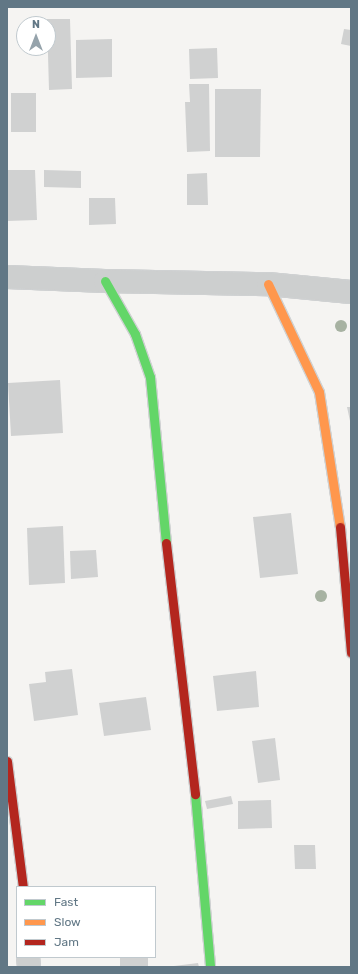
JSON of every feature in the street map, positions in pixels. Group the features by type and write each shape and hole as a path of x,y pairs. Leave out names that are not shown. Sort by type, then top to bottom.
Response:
{"street":[{"path":"7,276 105,281 268,284 351,292"},
{"path":"105,281 135,334 150,377 158,475 198,819 210,967"},
{"path":"268,284 319,392 341,534 351,653"},
{"path":"7,761 23,886"}],"building":[{"path":"56,19 70,19 72,89 49,90 48,56 56,56"},
{"path":"344,29 351,30 351,46 341,44"},
{"path":"112,39 112,77 76,78 76,40"},
{"path":"217,48 218,78 190,79 189,49"},
{"path":"189,84 209,84 210,151 187,152 185,102 190,102"},
{"path":"215,89 261,89 260,157 215,157"},
{"path":"11,93 36,93 36,132 11,132"},
{"path":"7,170 35,170 37,220 7,221"},
{"path":"44,170 81,171 81,188 44,187"},
{"path":"207,173 208,205 187,205 187,174"},
{"path":"89,198 115,198 116,224 89,225"},
{"path":"60,380 63,433 11,436 8,383"},
{"path":"347,407 351,407 350,421"},
{"path":"291,513 298,574 260,578 253,517"},
{"path":"63,526 65,583 29,585 27,528"},
{"path":"96,550 98,577 71,579 70,551"},
{"path":"72,669 78,715 34,721 29,684 46,682 45,672"},
{"path":"256,671 259,707 217,711 213,676"},
{"path":"146,697 151,730 104,736 99,703"},
{"path":"275,738 280,780 258,783 252,741"},
{"path":"231,796 233,804 207,809 205,801"},
{"path":"271,800 272,828 238,829 238,801"},
{"path":"294,845 315,845 316,869 295,869"},
{"path":"120,958 148,958 148,967 120,967"},
{"path":"198,963 199,967 174,967 174,966"}],"traffic: fast":[{"path":"105,281 135,334 150,377 166,543"},
{"path":"195,794 210,967"}],"traffic: slow":[{"path":"268,284 319,392 340,527"}],"traffic: jam":[{"path":"340,527 351,653"},
{"path":"166,543 195,794"},
{"path":"7,761 23,886"}]}
